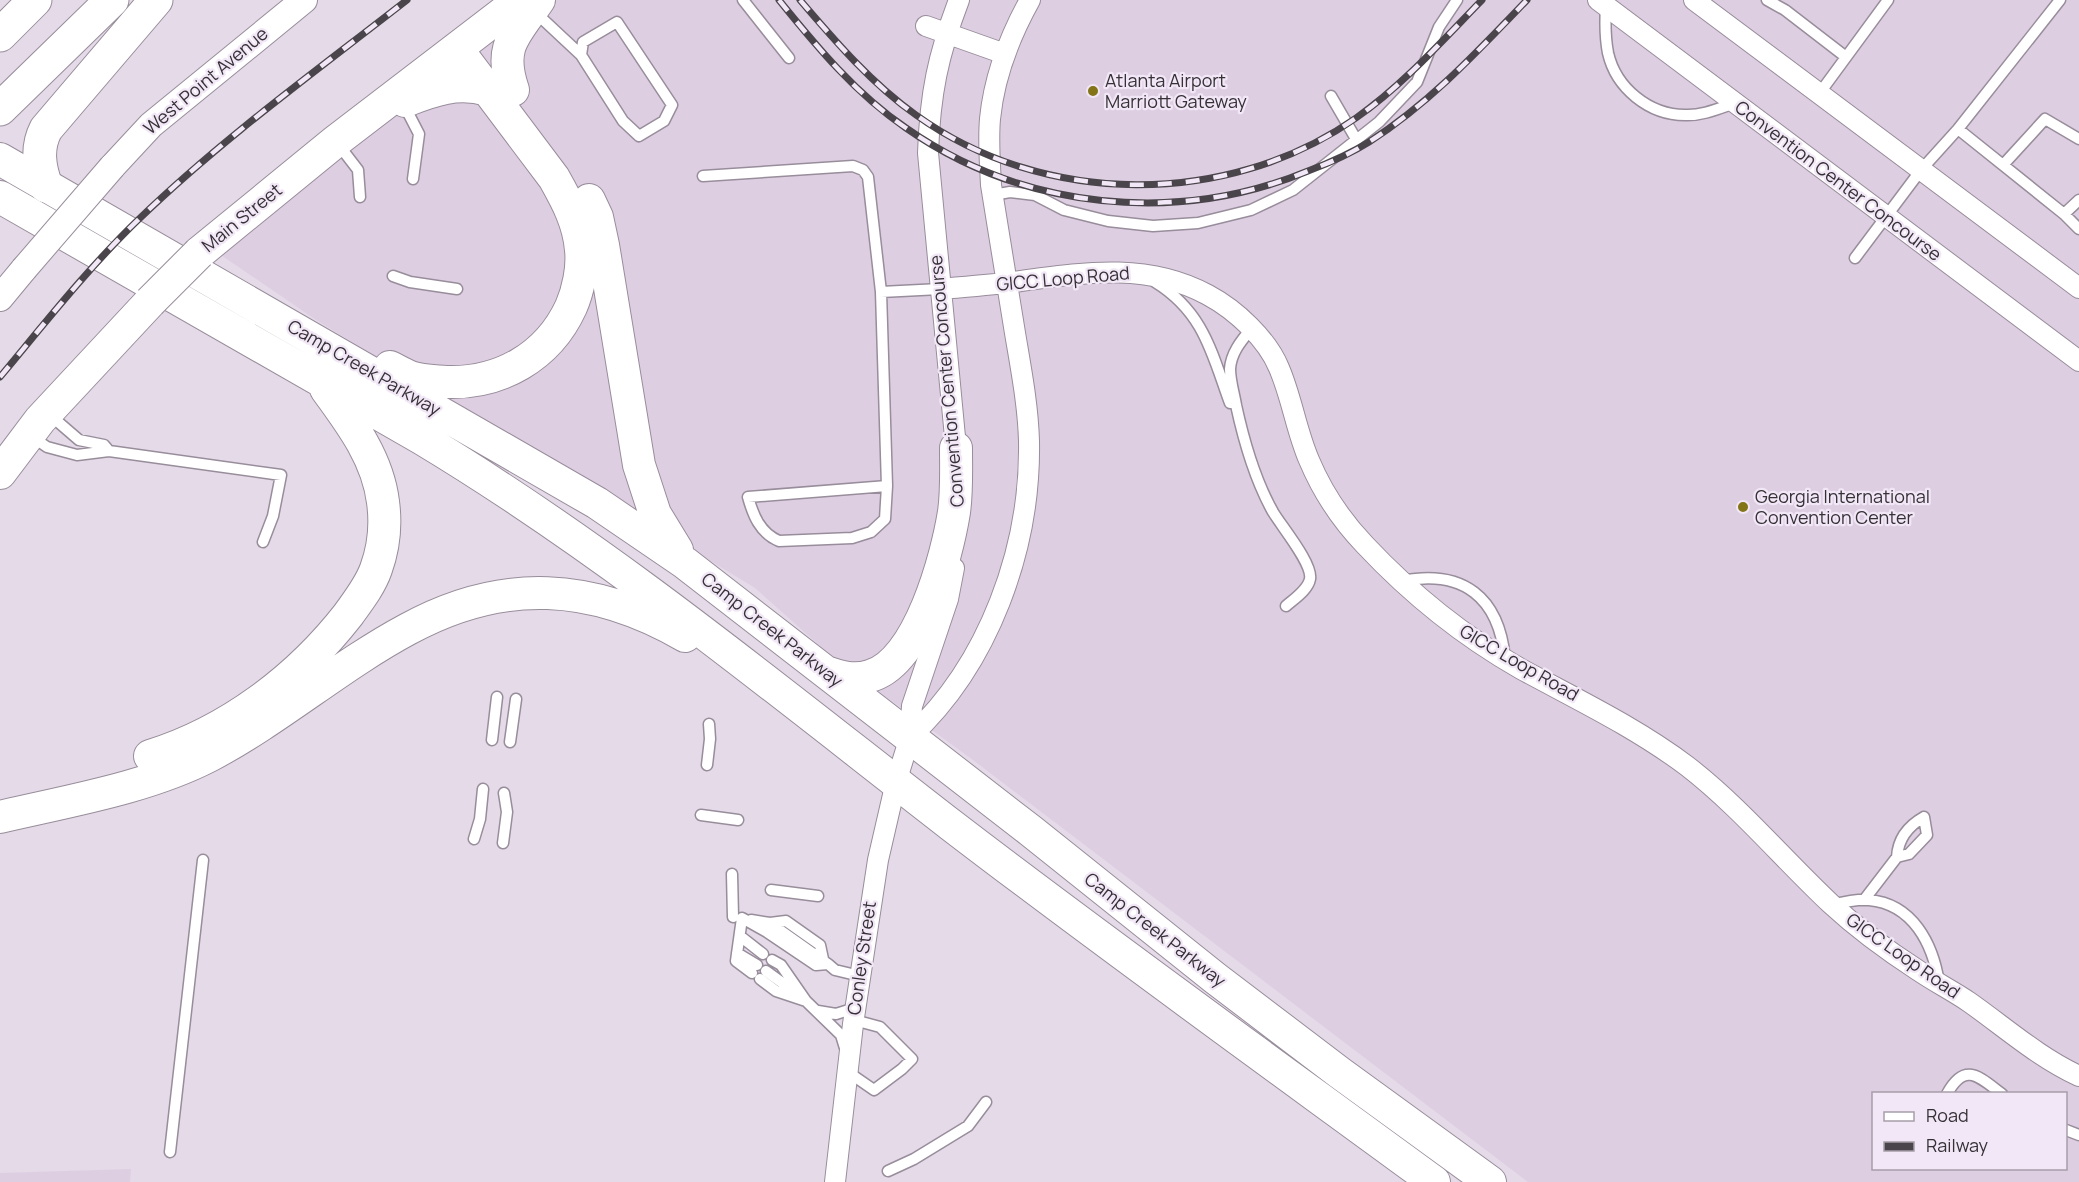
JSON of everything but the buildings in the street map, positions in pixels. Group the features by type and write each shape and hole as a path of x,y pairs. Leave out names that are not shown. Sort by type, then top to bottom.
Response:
{"highway":[{"path":"0,35 35,0"},
{"path":"0,109 112,0"},
{"path":"46,186 39,160 41,141 46,129 156,0"}],"main road":[{"name":"Main Street","path":"0,473 38,423 150,302 199,253 336,141 466,43 530,3"},
{"path":"501,90 508,74 506,58 509,43 530,3"},
{"path":"466,43 501,90 569,165 585,189 597,217 639,465 655,514 686,563"},
{"path":"361,123 402,102 450,86 465,85 501,90"},
{"path":"304,333 338,343 412,378 461,382 499,375 515,368 541,350 556,334 573,302 582,252 574,218 554,178 501,90"},
{"name":"Camp Creek Parkway","path":"0,159 597,503 686,563 1268,1019 1490,1182"},
{"name":"Camp Creek Parkway","path":"0,197 472,469 537,511 617,567 1022,879 1434,1182"},
{"path":"0,795 162,752 231,720 262,699 316,651 339,627 360,599 375,571 382,548 385,525 383,501 370,456 321,381"},
{"path":"825,672 844,678 872,676 888,668 901,656 933,592 949,538 954,510 956,448"},
{"path":"0,817 128,786 206,757 240,739 408,629 472,602 505,594 540,592 574,595 627,609 673,630 774,687"}],"street":[{"name":"West Point Avenue","path":"0,298 151,125 304,0"},
{"name":"Convention Center Concourse","path":"910,737 912,706 948,599 954,570 959,509 956,448 928,153 929,112 935,73 959,0"},
{"path":"910,737 930,718 977,651 1000,601 1017,547 1028,477 1027,409 993,195 989,150 990,118 1005,54 1030,0"},
{"path":"1694,0 2079,288"},
{"name":"Convention Center Concourse","path":"1602,3 2079,361"},
{"path":"926,26 1005,54"},
{"name":"GICC Loop Road","path":"940,289 1095,272 1127,271 1158,275 1186,284 1211,296 1251,329 1278,364 1308,459 1322,487 1339,514 1400,581 1449,622 1505,659 1608,714 1648,738 1688,767 1757,827 1832,905 1884,948 1982,1011 2053,1064 2079,1076"},
{"name":"Conley Street","path":"836,1182 854,1014 878,860 896,782 910,737"}],"lane":[{"path":"743,0 789,58"},
{"path":"993,195 1010,192 1035,195 1064,210 1108,221 1153,226 1198,223 1251,210 1293,190 1378,122 1417,82 1439,27 1457,0"},
{"path":"1767,0 1785,9 1846,57"},
{"path":"1819,94 1888,0"},
{"path":"1855,258 1921,170 1958,129 2060,0"},
{"path":"530,3 581,56 623,121 639,136 664,120 672,105 617,22 583,42 581,56"},
{"path":"1602,3 1608,55 1618,78 1636,99 1660,111 1686,115 1711,111 1735,103"},
{"path":"1331,96 1356,139"},
{"path":"402,102 419,134 413,179"},
{"path":"2003,165 2044,119 2079,139"},
{"path":"1958,129 2064,214 2079,229"},
{"path":"336,141 358,170 360,197"},
{"path":"703,176 854,166 863,170 868,177 881,292 887,486 885,519 871,532 852,538 779,541 770,537 759,525 752,513 748,496 887,486"},
{"path":"2064,214 2079,200"},
{"path":"1127,271 1150,279 1168,290 1197,321 1207,340 1260,486 1272,511 1310,570 1310,580 1306,588 1286,606"},
{"path":"393,276 410,282 457,289"},
{"path":"881,292 940,289"},
{"path":"1249,454 1236,405 1230,368 1236,349 1251,329"},
{"path":"38,423 47,447 77,455 109,451 281,475 273,516 263,542"},
{"path":"38,423 79,440 104,445 109,451"},
{"path":"1400,581 1438,577 1456,582 1473,591 1488,606 1497,621 1505,659"},
{"path":"492,740 497,697"},
{"path":"510,742 516,699"},
{"path":"707,765 709,724"},
{"path":"474,839 480,819 483,789"},
{"path":"503,843 507,812 504,793"},
{"path":"701,815 738,820"},
{"path":"1864,900 1898,857"},
{"path":"170,1152 203,860"},
{"path":"732,874 740,936 737,957 758,972 776,991 807,1001"},
{"path":"771,890 818,896"},
{"path":"1832,905 1851,900 1864,900 1889,905 1907,915 1921,930 1936,963 1939,983"},
{"path":"737,918 767,932 816,965 829,964 846,968 864,949"},
{"path":"737,918 770,923 829,964 860,976"},
{"path":"740,936 781,965 807,1001 817,1011 842,1035 848,1066 874,1090 912,1059 880,1027 854,1014 817,1011"},
{"path":"1948,1092 1953,1083 1969,1074 1977,1076 1999,1092"},
{"path":"888,1171 914,1159 968,1126 986,1102"}],"shaded area":[{"path":"545,0 2079,0 2079,1182 1528,1182 973,760 838,662 755,588 316,320 218,253"},
{"path":"131,1169 130,1182 0,1182 0,1173"}],"railway":[{"path":"0,377 67,296 139,219 203,161 270,106 407,0"},
{"path":"779,0 823,52 870,100 906,128 951,156 1000,177 1050,192 1102,200 1154,203 1206,199 1258,188 1316,168 1369,142 1413,111 1472,57 1527,0"},
{"path":"800,0 840,46 884,90 916,115 966,145 1021,167 1077,180 1136,185 1194,181 1251,168 1305,147 1356,118 1390,91 1422,62 1482,0"}],"place":[{"name":"Atlanta Airport Marriott Gateway","path":"1093,91"},
{"name":"Georgia International Convention Center","path":"1743,507"}]}
